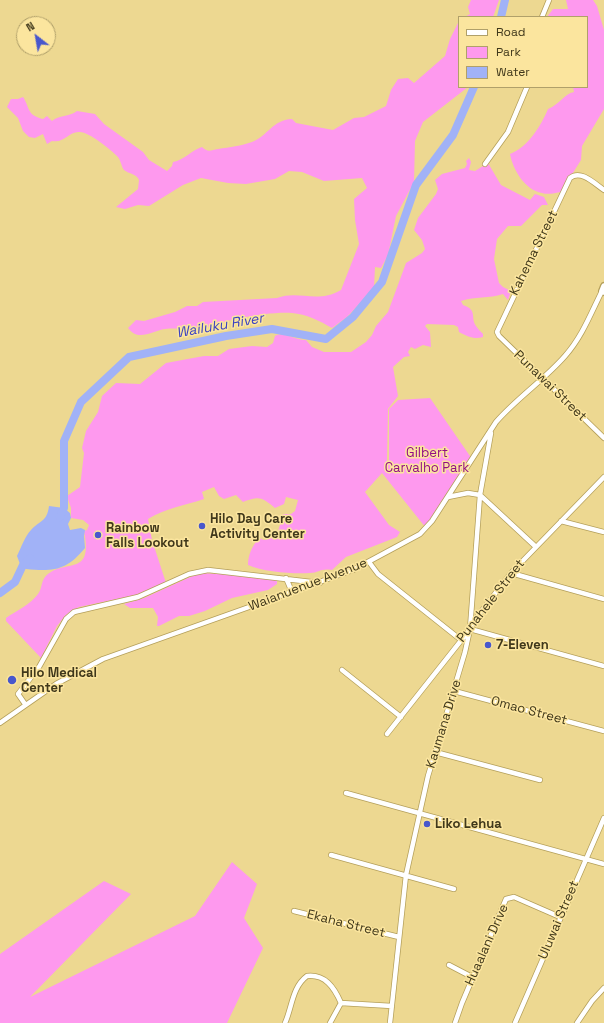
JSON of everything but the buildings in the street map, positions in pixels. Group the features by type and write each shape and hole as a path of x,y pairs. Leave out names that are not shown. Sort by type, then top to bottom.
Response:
{"street":[{"path":"542,16 549,0"},
{"path":"485,164 508,132 527,88"},
{"name":"Kahema Street","path":"498,333 498,328 569,180 575,175 583,176 604,190"},
{"name":"Waianuenue Avenue","path":"0,723 25,704 56,684 103,659 320,583 369,562 420,534 431,522 448,497 494,425 509,408 542,378 572,347 582,332 603,290"},
{"name":"Punawai Street","path":"498,333 604,438"},
{"name":"Kaumana Drive","path":"390,1023 406,875 419,813 470,629 480,495 490,436 494,425"},
{"name":"Punahele Street","path":"387,734 470,629 487,603 511,573 604,477"},
{"path":"448,497 464,493 480,495 536,547"},
{"path":"561,521 604,532"},
{"path":"369,562 378,574 461,640"},
{"path":"25,704 18,694 39,666 66,619 74,612 138,597 198,571 216,570 320,583"},
{"path":"511,573 604,599"},
{"path":"286,578 292,592"},
{"path":"472,609 479,610 487,603"},
{"path":"470,629 604,666"},
{"path":"342,670 401,717"},
{"name":"Omao Street","path":"454,691 604,732"},
{"path":"435,752 540,780"},
{"path":"346,793 604,864"},
{"name":"Uluwai Street","path":"515,1023 604,818"},
{"path":"331,855 454,889"},
{"name":"Huaalani Drive","path":"455,1023 472,978 506,900 509,897 514,897 560,917"},
{"name":"Ekaha Street","path":"294,912 399,937"},
{"path":"449,965 472,978"},
{"path":"285,1023 297,986 306,976 314,975 330,984 341,1003"},
{"path":"577,1023 592,1001 604,988"},
{"path":"341,1003 392,1006"},
{"path":"330,1023 341,1003"}],"green space":[{"path":"471,0 499,0 493,16 467,16 470,14 468,7"},
{"path":"566,0 593,0 597,6 604,30 604,109 582,146 581,160 561,192 547,194 536,191 525,184 517,173 510,154 517,151 528,141 538,129 548,109 556,105 567,95 574,92 573,88 588,88 588,16 548,16 553,9 568,9"},
{"path":"458,23 458,88 467,88 423,122 415,141 414,182 396,216 388,255 381,268 375,267 374,287 347,317 332,328 308,316 292,313 271,313 219,323 199,331 165,329 141,335 132,332 128,328 136,320 144,321 175,312 187,306 197,306 203,302 277,298 293,295 316,297 332,294 341,290 359,244 355,220 354,199 367,188 362,178 324,181 302,172 289,171 275,179 246,184 228,183 201,178 183,185 149,206 138,205 125,209 116,207 138,189 139,180 135,175 124,170 119,159 114,153 94,138 80,132 73,133 64,139 52,141 47,144 43,134 35,138 29,137 23,131 18,118 7,107 11,99 23,97 31,113 43,119 47,116 52,121 77,111 95,114 104,124 143,152 149,160 167,171 172,166 173,162 181,159 198,148 202,147 210,151 252,142 275,125 285,120 292,119 296,123 333,130 354,118 364,117 386,106 391,90 398,79 408,78 414,83 445,56 450,39"},
{"name":"Gilbert Carvalho Park","path":"469,158 471,162 469,170 475,171 488,163 501,185 530,200 535,194 544,197 548,205 542,205 521,226 508,226 497,239 494,259 499,283 511,291 508,300 503,294 461,301 463,305 471,309 474,323 483,334 483,337 474,338 468,336 459,332 458,327 454,325 427,324 425,326 430,332 431,347 423,345 415,349 411,347 408,352 410,356 404,357 393,367 398,396 388,409 387,462 389,460 389,409 398,400 430,398 472,459 426,528 382,473 365,492 389,525 400,532 397,537 346,557 332,570 313,573 287,573 262,569 248,565 252,547 259,538 264,540 276,537 280,525 280,518 283,514 291,514 295,511 298,500 286,497 284,504 275,508 257,498 243,502 236,495 224,499 219,496 214,487 202,492 204,499 168,510 148,519 152,540 166,583 136,595 79,607 66,615 57,626 41,658 6,621 6,618 35,598 45,577 52,571 75,564 81,561 85,556 86,546 84,531 87,530 89,525 83,520 71,518 71,508 67,496 80,487 84,453 82,448 86,431 98,412 102,396 116,383 140,384 166,363 204,356 218,356 229,349 252,346 267,347 273,343 275,336 279,335 286,335 306,340 312,347 324,352 351,352 366,342 372,335 376,326 388,312 406,263 422,253 425,249 422,240 414,230 418,218 436,194 438,189 435,180 442,174 465,168 467,164 466,161"},
{"path":"199,573 242,575 277,580 277,584 268,590 232,598 205,611 189,616 179,616 159,626 157,626 158,617 153,608 130,608 124,604 144,598"},
{"path":"232,862 257,884 244,918 263,948 227,1023 0,1023 0,954 104,881 131,894 30,997 195,916"}],"water":[{"path":"49,506 64,508 70,513 71,518 68,524 70,530 81,528 85,530 85,548 72,561 59,568 44,570 26,569 20,564 17,556 29,533 47,515"}],"waterway":[{"name":"Wailuku River","path":"501,16 505,0"},
{"name":"Wailuku River","path":"60,517 64,508 64,441 81,402 129,357 226,336 272,329 326,339 353,317 382,282 416,185 453,135 474,88"},
{"name":"Wailuku River","path":"0,593 15,582 23,565 30,558"}],"place":[{"name":"Hilo Day Care Activity Center","path":"202,526"},
{"name":"Rainbow Falls Lookout","path":"98,535"},
{"name":"7-Eleven","path":"488,645"},
{"name":"Hilo Medical Center","path":"12,680"},
{"name":"Liko Lehua","path":"427,824"}]}
